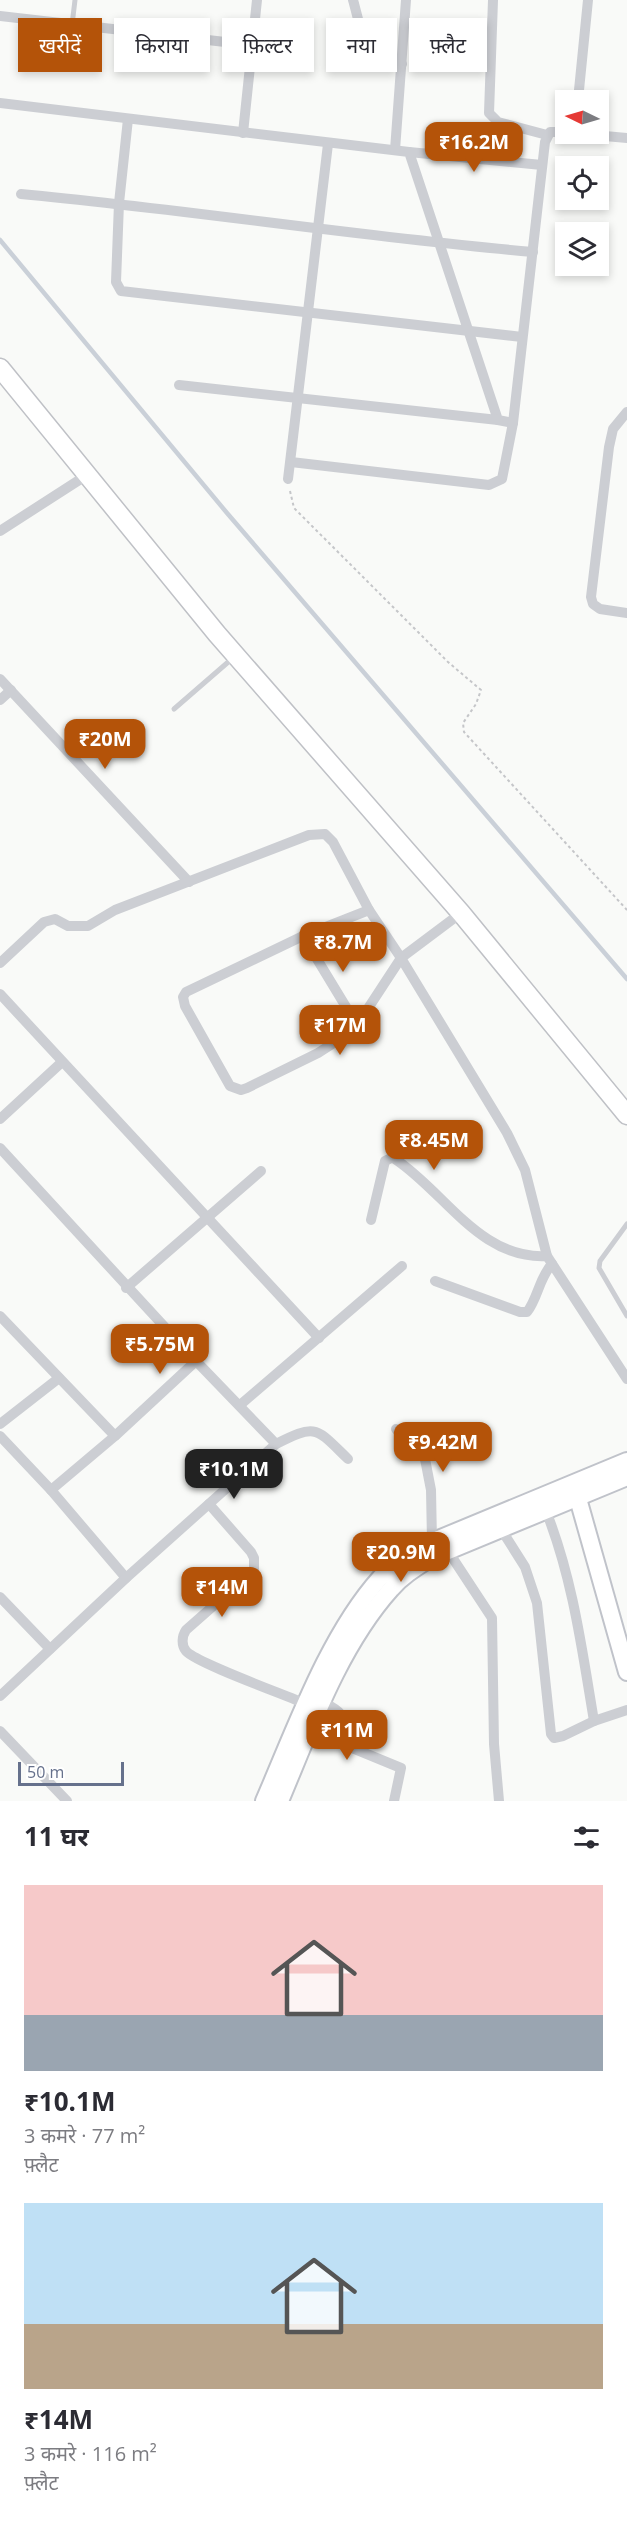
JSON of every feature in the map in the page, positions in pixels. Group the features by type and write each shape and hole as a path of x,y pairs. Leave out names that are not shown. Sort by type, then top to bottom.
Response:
{"main road":[{"path":"0,368 236,655 461,913 627,1115"},
{"path":"280,1801 323,1702 359,1632 384,1597 403,1577 431,1558 546,1511 627,1461"},
{"path":"264,1801 306,1704 347,1624 366,1597 394,1565 432,1541 576,1491 627,1477"},
{"path":"576,1491 627,1672"}],"street":[{"path":"255,18 257,0"},
{"path":"353,0 366,46 372,54 386,61 402,64"},
{"path":"395,150 406,0"},
{"path":"493,0 489,113 498,122 547,135 555,132"},
{"path":"579,90 588,0"},
{"path":"0,16 18,18"},
{"path":"102,28 222,42"},
{"path":"243,133 249,72"},
{"path":"0,103 328,144 542,165"},
{"path":"128,119 119,203 116,282 121,291 522,337"},
{"path":"291,462 489,485 502,479 513,423 547,135"},
{"path":"609,136 627,138"},
{"path":"288,480 328,144"},
{"path":"409,152 498,420"},
{"path":"21,194 119,203 440,243 533,252"},
{"path":"179,385 299,396 513,423"},
{"path":"627,412 613,429 609,447 591,597 593,604 600,609 627,613"},
{"path":"0,531 87,475"},
{"path":"0,679 189,882"},
{"path":"0,700 11,690"},
{"path":"0,963 44,922 55,920 68,926 88,926 115,910 309,835 325,834 337,849 369,910 401,957 507,1133 525,1170 549,1260 627,1379"},
{"path":"369,910 303,936 190,990 183,997 185,1006 225,1080 236,1089 247,1088 318,1053 349,1033 357,1025 401,957 461,913"},
{"path":"303,936 357,1025"},
{"path":"0,994 319,1338"},
{"path":"0,1119 62,1062"},
{"path":"0,1148 126,1288 276,1444"},
{"path":"371,1220 385,1161 391,1158 435,1191 473,1230 489,1242 524,1255 549,1260"},
{"path":"126,1288 261,1172"},
{"path":"435,1281 520,1312 526,1312 532,1306 549,1260"},
{"path":"240,1405 402,1266"},
{"path":"1,1319 115,1436"},
{"path":"51,1490 115,1436 196,1361"},
{"path":"0,1424 59,1378"},
{"path":"396,1429 425,1459 431,1490 432,1541"},
{"path":"0,1696 126,1578 276,1444 297,1433 312,1430 320,1433 348,1459"},
{"path":"0,1436 51,1490 126,1578"},
{"path":"209,1504 251,1552 255,1564 254,1570 186,1630 183,1635 184,1648 189,1654 208,1663 306,1704"},
{"path":"546,1511 561,1549 571,1588 594,1721"},
{"path":"501,1529 525,1567 537,1603 551,1734 554,1738 559,1738 594,1721 627,1710"},
{"path":"448,1551 492,1618 494,1744 499,1801"},
{"path":"0,1597 50,1648"},
{"path":"323,1702 341,1713 344,1719 342,1741 345,1745 401,1768 394,1801"},
{"path":"0,1731 67,1801"}],"lane":[{"path":"73,18 75,0"},
{"path":"174,709 236,655"},
{"path":"627,1224 600,1261 599,1268 627,1316"}],"path":[{"path":"288,480 294,508 448,662 477,684 480,690 479,695 463,723 465,732 627,910"}],"waterway":[{"path":"0,240 227,513 627,979"}]}
